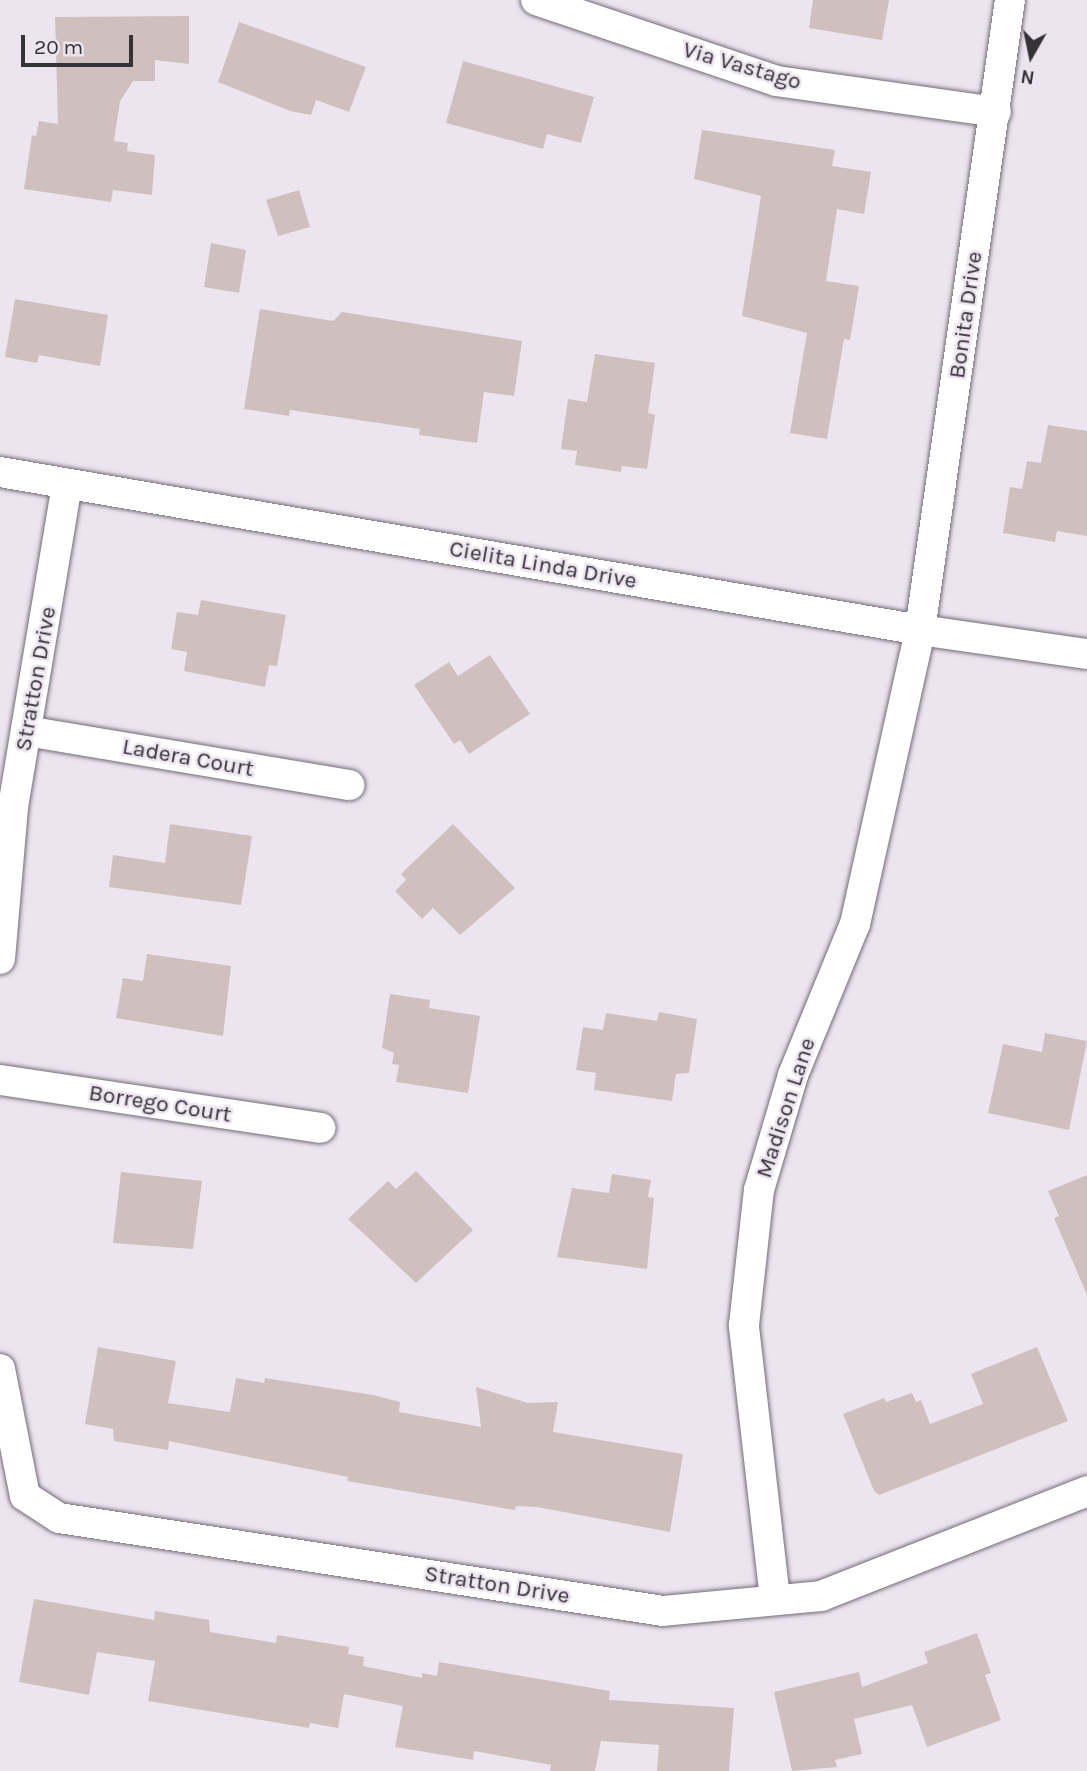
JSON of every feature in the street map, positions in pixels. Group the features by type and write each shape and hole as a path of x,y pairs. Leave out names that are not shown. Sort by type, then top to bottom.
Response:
{"street":[{"name":"Via Vastago","path":"536,0 776,81 996,112"},
{"name":"Bonita Drive","path":"920,630 1010,0"},
{"name":"Cielita Linda Drive","path":"0,472 920,630 1087,654"},
{"name":"Stratton Drive","path":"0,959 13,807 67,484"},
{"name":"Madison Lane","path":"775,1599 744,1325 759,1190 793,1075 855,924 920,630"},
{"name":"Ladera Court","path":"26,731 350,785"},
{"name":"Borrego Court","path":"0,1080 320,1128"},
{"name":"Stratton Drive","path":"0,1369 25,1496 60,1518 663,1611 821,1596 1087,1491"}],"building":[{"path":"813,0 889,0 882,40 809,28"},
{"path":"189,16 189,64 155,60 155,81 133,81 120,101 114,141 128,143 127,151 155,155 152,195 113,190 111,202 24,189 32,135 36,136 39,121 58,124 55,17"},
{"path":"239,22 366,67 349,112 316,100 311,115 290,111 218,82"},
{"path":"463,61 594,97 581,143 547,134 543,149 446,123"},
{"path":"702,130 835,150 832,166 871,172 864,214 837,209 826,281 859,286 850,340 844,339 827,439 790,433 807,333 742,316 761,196 694,179"},
{"path":"299,190 310,227 278,236 266,200"},
{"path":"211,243 246,250 239,293 204,287"},
{"path":"15,299 108,315 100,366 39,355 37,363 5,357"},
{"path":"260,309 333,321 342,312 522,341 514,396 484,392 477,443 419,435 420,429 290,410 289,416 244,409"},
{"path":"595,354 655,363 648,413 655,415 647,469 622,466 621,472 575,465 577,451 561,449 568,399 587,402"},
{"path":"1048,425 1087,431 1087,536 1057,531 1055,542 1003,533 1010,487 1022,489 1027,461 1041,463"},
{"path":"201,600 286,615 277,666 269,665 265,687 184,671 187,652 171,649 177,612 198,615"},
{"path":"490,655 530,714 469,754 460,740 454,744 414,685 449,662 458,676"},
{"path":"170,824 252,836 241,905 109,887 113,855 165,863"},
{"path":"453,824 515,888 460,935 433,908 422,919 395,891 406,880 401,874"},
{"path":"147,954 231,966 223,1036 116,1018 123,978 143,981"},
{"path":"390,994 430,1000 429,1008 480,1016 468,1093 396,1082 399,1065 392,1064 394,1053 382,1048"},
{"path":"659,1012 697,1019 689,1073 676,1074 672,1101 594,1090 596,1073 576,1070 583,1027 603,1030 606,1013 657,1021"},
{"path":"1045,1033 1087,1041 1069,1130 988,1113 1003,1044 1042,1052"},
{"path":"416,1171 473,1230 416,1283 348,1219 388,1181 396,1189"},
{"path":"121,1172 202,1181 193,1249 113,1243"},
{"path":"612,1174 651,1180 648,1197 654,1198 647,1269 557,1257 572,1188 609,1193"},
{"path":"1087,1175 1087,1295 1054,1218 1059,1216 1048,1191"},
{"path":"98,1347 176,1361 168,1403 230,1412 236,1378 264,1383 265,1378 373,1395 400,1402 399,1412 481,1427 476,1387 528,1403 558,1402 553,1432 683,1454 670,1532 537,1507 516,1506 515,1510 347,1481 348,1477 169,1441 168,1450 114,1441 113,1429 85,1424"},
{"path":"1037,1347 1068,1421 879,1495 874,1491 843,1414 884,1398 886,1402 912,1393 916,1402 921,1400 930,1424 983,1404 971,1374"},
{"path":"34,1599 154,1620 155,1611 209,1620 210,1632 276,1643 277,1635 349,1647 348,1654 364,1657 363,1666 422,1678 422,1673 437,1676 439,1662 610,1691 609,1700 734,1708 729,1771 657,1771 659,1745 601,1741 595,1771 550,1771 551,1765 474,1751 473,1760 395,1747 403,1706 344,1694 338,1728 310,1723 309,1728 148,1701 155,1661 97,1652 89,1695 19,1682"},
{"path":"977,1633 991,1673 985,1675 1001,1720 927,1747 912,1705 854,1719 862,1754 835,1760 837,1767 792,1771 774,1692 859,1672 862,1687 928,1663 924,1652"}]}
